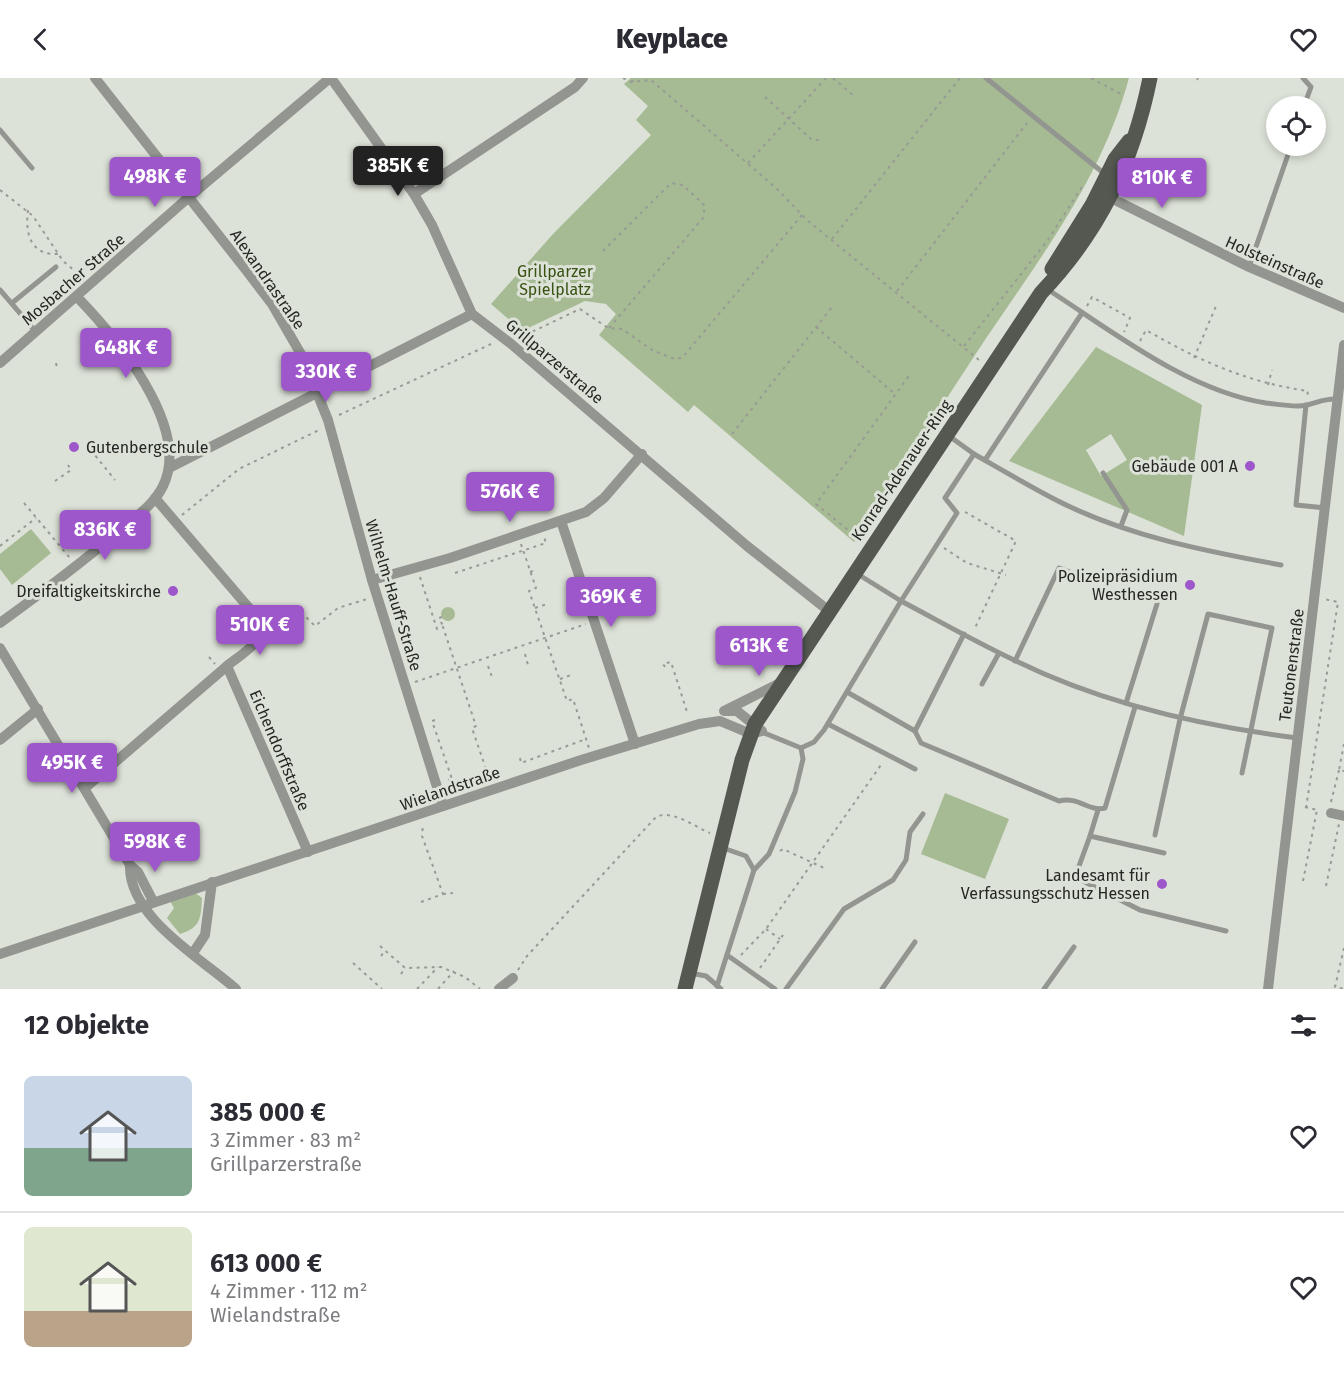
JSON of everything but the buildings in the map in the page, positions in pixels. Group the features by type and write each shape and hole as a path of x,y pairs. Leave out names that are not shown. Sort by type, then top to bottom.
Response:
{"main road":[{"name":"Konrad-Adenauer-Ring","path":"685,989 720,847 756,730 780,683 793,668 854,572 1043,291 1046,277 1123,173 1150,78"},
{"name":"Konrad-Adenauer-Ring","path":"1105,195 1107,176 1115,159 1133,136"},
{"name":"Konrad-Adenauer-Ring","path":"756,730 786,687 793,668"}],"street":[{"name":"Alexandrastraße","path":"95,78 272,304 292,338 317,392"},
{"name":"Mosbacher Straße","path":"0,363 189,197 331,78"},
{"name":"Grillparzerstraße","path":"331,78 414,194 444,249 472,314 642,454 747,546 829,611"},
{"path":"414,194 574,87 583,78"},
{"name":"Holsteinstraße","path":"1105,195 1249,267 1344,308"},
{"path":"0,623 77,567 155,498 164,484 169,468 163,427 146,385 118,342 77,297"},
{"path":"169,468 472,314"},
{"name":"Teutonenstraße","path":"1268,989 1344,345"},
{"name":"Wilhelm-Hauff-Straße","path":"317,392 329,422 372,580 443,806"},
{"path":"372,580 541,528 593,508 642,454"},
{"path":"85,788 258,639 262,632 260,621 155,498"},
{"path":"561,521 635,744"},
{"path":"0,648 130,865 138,872 154,920 236,989"},
{"name":"Eichendorffstraße","path":"227,666 308,852"},
{"name":"Wielandstraße","path":"0,954 592,756 695,725 780,683"},
{"path":"0,740 38,709"},
{"path":"723,711 736,711 756,730"},
{"name":"Wielandstraße","path":"695,725 723,722 756,730"},
{"path":"193,953 205,935 212,882"},
{"path":"499,989 513,978"}],"lane":[{"path":"986,78 1107,176"},
{"path":"1303,78 1311,87 1308,96"},
{"path":"0,130 32,168"},
{"path":"1249,267 1288,156"},
{"path":"12,303 56,267"},
{"path":"0,290 36,332"},
{"path":"1043,291 1198,382 1231,396 1267,403 1306,405 1323,399 1338,399"},
{"path":"985,460 1082,313"},
{"path":"308,371 325,358"},
{"path":"1306,405 1296,505 1326,508"},
{"path":"947,435 974,454 1059,501 1121,526 1200,550 1281,565"},
{"path":"756,730 801,748 814,742 828,724 901,601 939,545 957,513 945,498 974,454"},
{"path":"1103,473 1126,510 1121,526"},
{"path":"1015,661 1059,568 1094,581"},
{"path":"854,572 901,601 1015,661 1135,707 1180,719 1298,738"},
{"path":"1126,703 1157,604"},
{"path":"1155,835 1180,719 1208,614 1272,628 1242,773"},
{"path":"915,731 964,634"},
{"path":"982,684 999,653"},
{"path":"847,692 915,731 921,743 1059,801 1071,798 1098,810 1105,808 1135,707"},
{"path":"828,724 915,769"},
{"path":"689,973 706,976 719,988 754,870 771,848 801,774 803,759 801,748"},
{"path":"1098,810 1075,877 1140,910 1226,931"},
{"path":"786,989 844,909 893,880 906,860 910,832 923,814"},
{"path":"1090,836 1164,853"},
{"path":"720,847 746,856 754,870"},
{"path":"882,989 915,942"},
{"path":"1044,989 1074,947"},
{"path":"727,955 775,989"}],"path":[{"path":"623,78 631,82 650,79 748,163 802,215 979,360"},
{"path":"631,82 636,78"},
{"path":"748,163 826,78"},
{"path":"833,78 854,96"},
{"path":"832,239 960,78"},
{"path":"1091,78 1121,94"},
{"path":"765,98 812,141 821,140"},
{"path":"897,291 1032,116"},
{"path":"603,251 671,183 683,185 705,206 703,218 608,328"},
{"path":"964,346 1048,240 1083,185"},
{"path":"0,190 28,210 70,267 92,284"},
{"path":"28,210 27,233 32,244 45,253 59,254"},
{"path":"174,521 239,469 329,422 485,345 510,343 580,309 608,328 619,328 652,350 675,358 682,358 802,215"},
{"path":"1082,313 1092,297 1130,318 1121,337"},
{"path":"1194,358 1216,306"},
{"path":"732,434 832,307"},
{"path":"816,327 896,394"},
{"path":"1137,347 1146,330 1194,358 1268,385 1308,391 1306,405"},
{"path":"1268,385 1272,370"},
{"path":"859,539 816,504 911,373"},
{"path":"86,444 115,480"},
{"path":"55,481 71,470 68,465"},
{"path":"24,503 77,567"},
{"path":"957,513 963,510 1016,541 971,638"},
{"path":"0,546 36,518"},
{"path":"457,578 455,573 546,543 541,528"},
{"path":"939,545 966,563 1006,575"},
{"path":"523,550 536,588 529,591 567,701 573,699 592,756"},
{"path":"492,561 493,565"},
{"path":"417,568 437,629 443,627"},
{"path":"530,572 536,570"},
{"path":"262,632 277,630 300,611 315,626 338,608 377,596"},
{"path":"1306,808 1338,602 1330,600"},
{"path":"535,608 547,604"},
{"path":"442,617 439,618 476,726 472,728 493,789"},
{"path":"405,685 594,621"},
{"path":"396,626 405,623 414,652 397,658"},
{"path":"525,654 528,665"},
{"path":"664,667 663,664 671,662 695,725"},
{"path":"488,666 492,677"},
{"path":"560,679 571,675"},
{"path":"575,705 580,703"},
{"path":"435,720 432,721 452,779 436,784"},
{"path":"521,763 586,740"},
{"path":"1326,886 1344,745"},
{"path":"554,746 558,757"},
{"path":"734,961 766,929 888,755"},
{"path":"519,758 524,769"},
{"path":"440,764 447,762"},
{"path":"1339,770 1344,771"},
{"path":"1300,806 1336,814"},
{"path":"1303,881 1317,810"},
{"path":"424,812 422,836 443,894"},
{"path":"513,978 527,956 656,817 662,814 674,816 711,833"},
{"path":"771,848 780,851 783,849 824,868"},
{"path":"421,902 453,893"},
{"path":"766,929 780,939"},
{"path":"755,975 783,934"},
{"path":"380,946 405,968 438,967 454,971 480,989"},
{"path":"1344,948 1335,987 1344,988"},
{"path":"381,956 385,951"},
{"path":"353,963 382,989"},
{"path":"417,989 438,967"},
{"path":"401,974 405,968"},
{"path":"438,989 454,971"}],"green space":[{"name":"Grillparzer Spielplatz","path":"631,78 1129,78 1117,117 1101,153 1064,222 854,542 694,405 688,412 599,335 616,314 606,304 585,301 522,331 491,304 553,234 651,135 636,120 648,106 624,84"},
{"path":"1096,347 1202,405 1184,536 1009,461","holes":["1111,434 1127,460 1101,476 1086,450"]},
{"path":"31,529 51,553 12,585 0,569 0,554"},
{"path":"448,607 453,609 455,614 453,619 448,621 443,619 441,614 443,609"},
{"path":"945,793 1009,819 985,879 921,854"},
{"path":"195,893 202,898 198,921 192,929 180,934 167,918 174,908 170,901"}],"place":[{"name":"Gutenbergschule","path":"74,447"},
{"name":"Gebäude 001 A","path":"1250,466"},
{"name":"Polizeipräsidium Westhessen","path":"1190,585"},
{"name":"Dreifaltigkeitskirche","path":"173,591"},
{"name":"Landesamt für Verfassungsschutz Hessen","path":"1162,884"}]}
